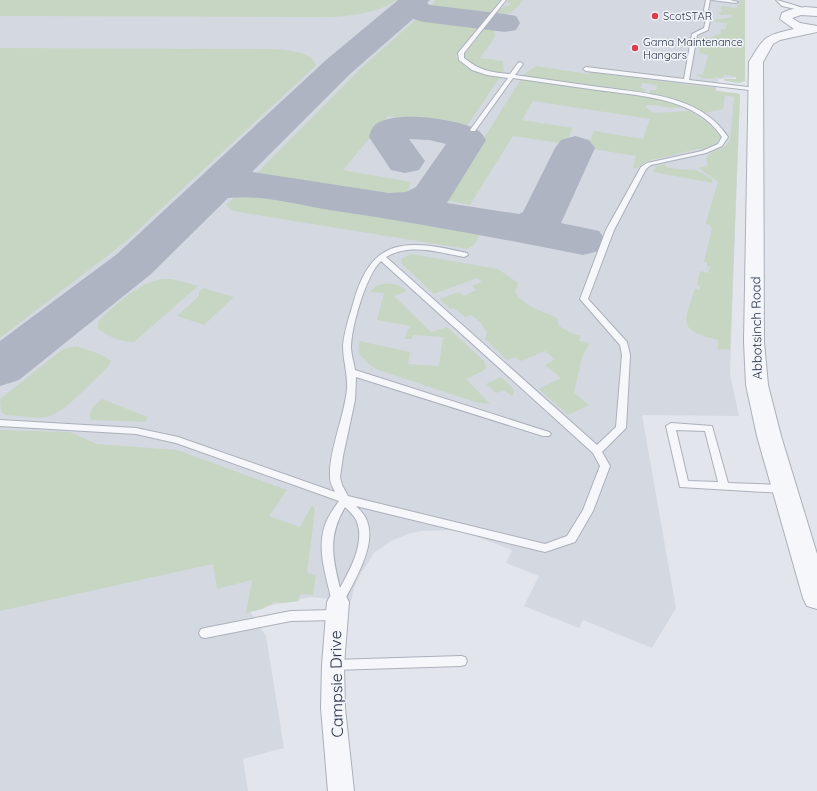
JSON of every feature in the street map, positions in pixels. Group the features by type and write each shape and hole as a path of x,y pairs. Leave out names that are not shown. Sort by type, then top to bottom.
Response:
{"street":[{"path":"788,14 813,12"},
{"path":"788,14 813,29"},
{"path":"776,37 778,32 788,27 788,14"},
{"path":"776,37 813,29"},
{"name":"Abbotsinch Road","path":"776,37 768,42 756,62 754,342 757,385 785,489 817,598"},
{"name":"Campsie Drive","path":"337,608 333,665 333,708 342,791"}],"lane":[{"path":"504,0 460,56 464,62 474,69 487,73 639,94 676,102 712,121 722,130 725,137 720,145 704,152 649,164 643,168 610,230 584,299 624,344 626,355 621,428 597,451"},
{"path":"686,81 695,34 706,30 709,15 706,10 708,0"},
{"path":"714,0 736,2"},
{"path":"778,0 788,14"},
{"path":"473,130 520,64"},
{"path":"586,69 756,90"},
{"path":"337,608 362,551 364,530 361,520 345,499 335,482 338,457 349,408 352,372 347,352 347,340 360,292 372,264 391,251 418,246 464,255"},
{"path":"0,423 136,431 178,440 345,499 545,548 571,539 588,511 605,466 597,451 381,257"},
{"path":"352,372 546,434"},
{"path":"724,486 709,428 671,426 684,484 724,486 785,489"},
{"path":"337,608 329,564 329,531 335,516 345,499"},
{"path":"205,633 248,623 337,608"},
{"path":"333,665 461,661"}],"shaded area":[{"path":"0,0 743,0 735,78 719,79 715,90 740,94 730,374 739,416 642,415 676,608 652,648 583,620 579,628 524,606 539,576 506,563 512,550 455,530 422,531 408,534 391,541 374,553 360,575 354,588 351,601 310,597 249,610 266,636 284,748 243,759 248,791 0,791"}],"green space":[{"path":"0,0 396,0 389,5 373,11 332,17 0,16"},
{"path":"435,0 500,0 488,15 450,11 431,6"},
{"path":"507,0 523,0 514,10 507,14 493,15 503,7 510,5 511,3 508,3"},
{"path":"740,0 745,0 745,81 739,83 725,81 724,79 736,79 736,77 724,75 723,78 702,78 697,74 703,75 708,55 699,53 700,49 698,46 701,36 710,38 721,33 721,29 725,29 727,23 714,22 715,20 733,17 729,15 720,15 718,12 722,12 720,8 722,6 737,8"},
{"path":"419,19 480,25 459,50 456,57 464,66 475,72 500,77 465,129 388,116 343,170 411,182 407,193 365,193 282,183 256,174 359,70 414,21"},
{"path":"485,26 494,29 495,37 480,58 503,61 504,70 501,74 475,67 464,56 466,49"},
{"path":"0,48 272,49 303,54 313,60 316,65 124,243 0,338"},
{"path":"536,66 588,74 589,72 716,88 716,91 740,94 730,350 718,349 718,340 696,333 690,329 686,318 695,289 700,290 700,286 697,285 700,271 708,273 709,270 706,268 710,269 711,267 707,266 707,263 704,262 712,228 706,224 706,221 718,182 699,168 708,165 706,158 730,141 734,97 725,95 723,109 704,113 678,100 648,94 651,90 656,90 657,85 642,83 640,88 646,89 643,93 602,86 523,77 524,74"},
{"path":"521,79 659,99 682,107 673,108 647,105 646,107 653,113 690,111 708,123 721,136 717,143 701,150 698,149 647,161 637,168 633,168 636,156 587,148 594,131 643,139 650,119 533,101 522,120 573,128 566,144 513,136 470,205 445,200"},
{"path":"664,164 667,167 676,169 696,170 712,179 713,183 653,172 656,166"},
{"path":"259,194 478,227 482,229 482,231 475,244 467,249 233,211 226,205 237,195"},
{"path":"411,254 498,269 518,283 515,292 518,297 528,305 557,318 559,326 569,332 581,336 579,341 590,343 582,357 574,393 589,405 568,415 539,389 561,378 545,365 555,359 545,351 521,361 515,357 507,360 485,339 487,333 480,322 471,315 465,317 454,308 451,309 439,299 459,292 464,296 476,290 472,286 482,282 477,278 434,294 402,264 401,259"},
{"path":"172,279 198,286 134,342 115,338 98,329 98,322 128,295 136,289 154,281"},
{"path":"382,284 396,284 402,287 407,291 394,296 431,332 447,327 483,360 486,367 483,371 466,379 490,404 478,403 378,370 370,365 359,354 359,341 410,352 408,364 439,366 443,337 413,335 412,339 404,339 410,326 377,320 384,293 370,292 376,286"},
{"path":"203,288 234,297 204,325 177,316 199,296 199,292"},
{"path":"77,346 102,355 111,361 106,369 69,404 53,415 41,418 6,415 1,412 0,399 63,349"},
{"path":"501,377 513,388 514,394 512,396 504,390 496,393 486,384"},
{"path":"102,399 148,417 145,422 91,420 91,411"},
{"path":"0,430 70,432 97,444 177,450 287,490 269,516 300,527 312,505 315,510 307,573 316,575 313,595 300,594 299,601 284,603 276,602 262,609 246,613 252,580 217,589 213,564 0,611"}],"taxiway":[{"path":"412,3 415,0"},
{"path":"0,368 134,264 338,67 398,17 412,3"},
{"path":"412,3 413,8 424,13 505,23"},
{"path":"390,206 411,204 431,196 467,140 452,133 429,129 395,129 389,132 388,137 405,161"},
{"path":"515,228 529,227 541,220 575,148"},
{"path":"212,189 235,184 278,188 483,222 583,241"}],"place":[{"name":"ScotSTAR","path":"655,16"},
{"name":"Gama Maintenance Hangars","path":"635,48"}]}
